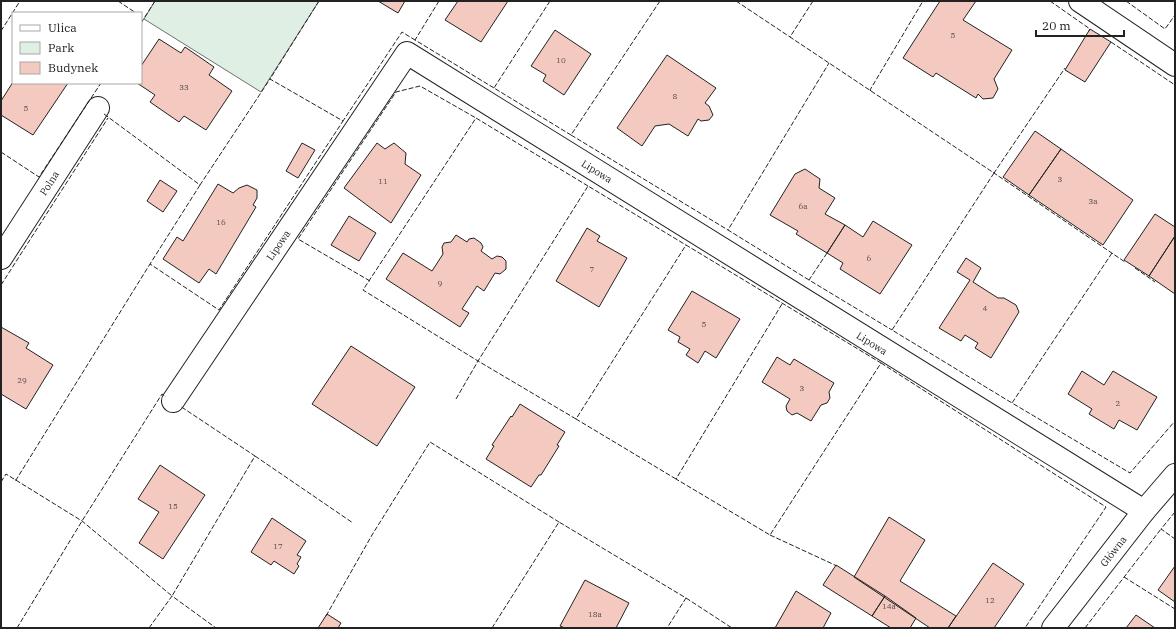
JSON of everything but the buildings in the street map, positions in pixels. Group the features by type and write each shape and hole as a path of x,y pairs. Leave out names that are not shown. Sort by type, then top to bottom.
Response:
{"street":[{"path":"1080,1 1175,65"},
{"name":"Lipowa","path":"173,401 407,53 1144,511"},
{"name":"Polna","path":"1,258 98,108"},
{"name":"Główna","path":"1053,628 1144,511 1175,475"}],"green space":[{"path":"155,1 319,1 261,92 144,19"}],"fence":[{"path":"13,12 20,1"},
{"path":"118,1 134,12"},
{"path":"142,21 155,1"},
{"path":"319,1 270,79 343,121 402,32 415,40"},
{"path":"439,1 415,40 494,88"},
{"path":"550,1 494,88 571,135"},
{"path":"660,1 571,135 728,230"},
{"path":"736,1 790,37"},
{"path":"813,1 790,37 994,173 1065,68"},
{"path":"871,91 870,90 923,1"},
{"path":"1050,1 1090,29 1089,31"},
{"path":"1126,1 1165,29 1175,15"},
{"path":"1,31 12,14"},
{"path":"1111,42 1175,85"},
{"path":"809,280 728,230 829,63"},
{"path":"104,114 200,185 270,79"},
{"path":"1,152 39,177 100,84"},
{"path":"370,281 298,239 396,92 420,86 476,118"},
{"path":"1,285 108,118"},
{"path":"456,399 478,361 363,290 476,118 588,186"},
{"path":"200,185 150,264 219,310 343,121"},
{"path":"995,172 994,173 1125,262"},
{"path":"994,173 892,330 1012,403"},
{"path":"576,419 478,361 588,186 686,245"},
{"path":"676,479 576,419 686,245 881,363 770,535 676,479 782,304"},
{"path":"827,253 809,280 892,330"},
{"path":"1112,253 1012,403 1130,473 1175,421"},
{"path":"15,480 150,264"},
{"path":"1135,268 1155,282"},
{"path":"881,363 1106,507 1025,628"},
{"path":"17,628 162,394 166,397"},
{"path":"1,482 6,474 82,521 172,596 255,456 180,406"},
{"path":"326,616 372,535 430,442 559,522"},
{"path":"255,456 353,523"},
{"path":"1175,512 1161,529 1175,539"},
{"path":"492,628 559,522 686,598 667,628"},
{"path":"1085,628 1161,529"},
{"path":"770,535 837,566"},
{"path":"1124,577 1175,609"},
{"path":"149,628 172,596 216,628"},
{"path":"686,598 732,628"}]}
